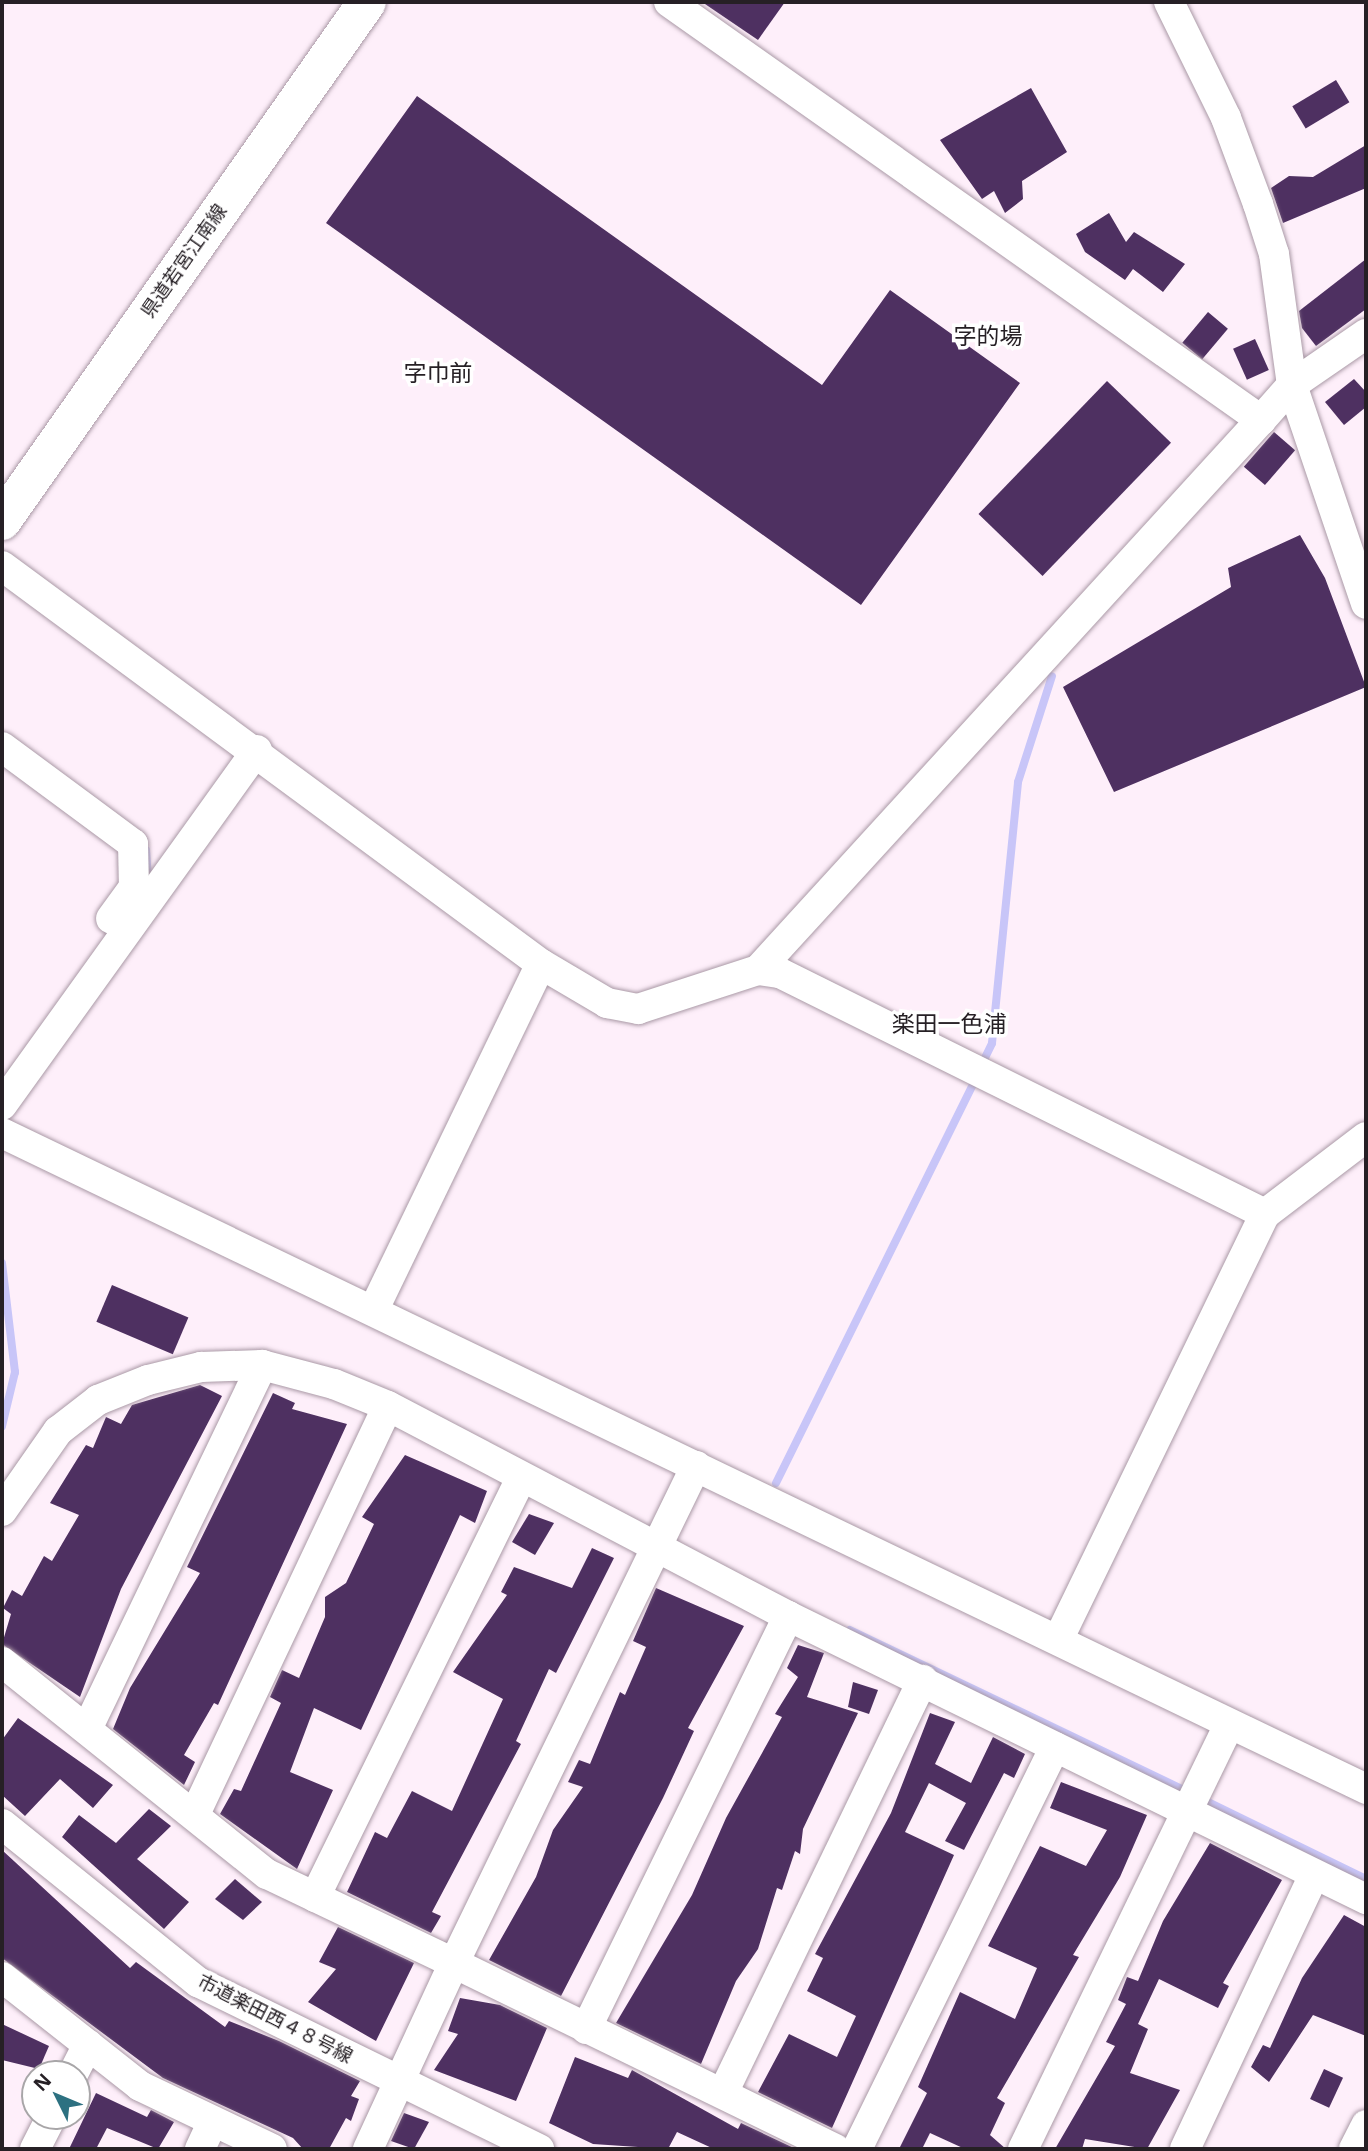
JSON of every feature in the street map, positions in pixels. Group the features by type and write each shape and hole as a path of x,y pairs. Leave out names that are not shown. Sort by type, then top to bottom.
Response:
{"main road":[{"name":"県道若宮江南線","path":"2,521 367,2"}],"street":[{"path":"668,2 1261,420"},
{"path":"1169,2 1226,118 1258,204 1274,254 1292,385 1366,604"},
{"path":"758,970 1292,385 1366,334"},
{"path":"2,566 257,750 541,964 607,1003 638,1009 758,970 780,973 1265,1214"},
{"path":"2,747 120,829 137,860 134,887 2,1073"},
{"path":"2,1105 257,750"},
{"path":"374,1309 541,964"},
{"path":"2,1133 1059,1638 1229,1724 1366,1789"},
{"path":"1059,1638 1265,1214 1366,1138"},
{"path":"88,1727 262,1365"},
{"path":"2,1511 58,1432 98,1400 201,1367 262,1365 388,1406 788,1616 1055,1746 1193,1802 1314,1875 1366,1899"},
{"path":"195,1814 388,1406"},
{"path":"368,2149 654,1544 696,1466"},
{"path":"315,1897 521,1478"},
{"path":"586,2029 788,1616"},
{"path":"2,1662 88,1727 267,1874 586,2029 723,2092 835,2149"},
{"path":"723,2092 923,1681"},
{"path":"1023,2149 1229,1724"},
{"path":"857,2149 1055,1746"},
{"name":"市道楽田西４８号線","path":"2,1824 198,1982 539,2149"},
{"path":"1185,2149 1314,1875"},
{"path":"2,1977 141,2086 212,2123 272,2149"},
{"path":"80,2060 88,2045"},
{"path":"200,2149 212,2123"},
{"path":"1354,2149 1366,2125"},
{"path":"35,2149 45,2130"}],"building":[{"path":"702,2 785,2 758,40"},
{"path":"1336,80 1349,102 1306,129 1292,106"},
{"path":"1031,88 1067,152 1022,181 1023,199 1005,213 994,191 982,199 940,140"},
{"path":"417,96 822,385 890,290 1020,383 861,605 326,223"},
{"path":"1366,145 1366,188 1283,223 1271,188 1289,176 1313,177"},
{"path":"1109,213 1126,242 1134,232 1185,264 1163,292 1133,269 1125,280 1085,252 1076,234"},
{"path":"1366,259 1366,309 1316,346 1302,328 1299,311"},
{"path":"1208,312 1228,329 1202,359 1182,343"},
{"path":"1255,339 1269,370 1247,380 1233,349"},
{"path":"1354,379 1366,392 1366,407 1344,425 1325,402"},
{"path":"1107,381 1171,443 1043,576 978,514"},
{"path":"1274,432 1295,450 1265,485 1244,467"},
{"path":"1300,535 1325,578 1366,687 1114,792 1063,687 1231,587 1228,568"},
{"path":"112,1285 188,1317 173,1354 96,1322"},
{"path":"200,1385 222,1396 121,1589 80,1697 2,1644 11,1614 3,1608 12,1590 22,1596 44,1556 52,1561 79,1515 50,1503 86,1445 93,1448 106,1417 121,1424 132,1405"},
{"path":"273,1393 295,1403 292,1409 347,1424 218,1705 214,1703 184,1755 195,1762 184,1785 113,1729 130,1688 200,1573 187,1567"},
{"path":"405,1455 487,1491 475,1523 460,1515 361,1730 314,1708 290,1772 333,1790 297,1869 220,1814 234,1789 241,1791 281,1703 270,1697 282,1670 299,1678 325,1617 325,1597 346,1583 374,1524 362,1517"},
{"path":"529,1514 554,1523 535,1555 512,1542"},
{"path":"592,1548 614,1558 556,1673 549,1669 516,1741 521,1744 432,1912 441,1916 431,1933 347,1892 375,1832 387,1838 412,1791 452,1811 503,1699 453,1672 507,1595 501,1592 514,1567 572,1588"},
{"path":"656,1588 744,1626 688,1728 694,1731 663,1798 561,1996 489,1960 536,1877 553,1830 583,1787 568,1782 579,1760 590,1764 620,1692 625,1695 646,1647 633,1641"},
{"path":"798,1645 824,1653 807,1697 858,1713 803,1829 800,1854 795,1851 782,1890 777,1888 758,1949 736,1981 701,2064 616,2023 692,1895 726,1818 782,1717 775,1714 798,1677 787,1668"},
{"path":"853,1682 878,1690 869,1714 848,1707"},
{"path":"930,1713 955,1722 935,1764 971,1783 993,1737 1025,1754 1014,1778 1004,1773 964,1850 945,1841 966,1803 929,1783 905,1832 954,1855 832,2128 758,2092 789,2034 837,2057 856,2016 807,1991 823,1958 815,1954 891,1813"},
{"path":"18,1718 113,1785 93,1808 60,1779 25,1816 2,1795 2,1740"},
{"path":"1061,1782 1147,1815 1120,1877 1073,1955 1079,1957 997,2098 1005,2103 990,2135 1006,2149 965,2149 930,2133 922,2149 899,2149 927,2093 918,2087 960,1992 1015,2019 1037,1968 988,1946 1040,1846 1086,1866 1107,1830 1050,1808"},
{"path":"149,1809 171,1826 137,1859 189,1902 164,1929 62,1837 79,1815 116,1843"},
{"path":"1210,1843 1282,1880 1223,1983 1229,1986 1218,2008 1159,1979 1138,2024 1148,2029 1130,2073 1180,2090 1147,2149 1085,2139 1082,2149 1055,2149 1115,2046 1106,2042 1126,2004 1118,2000 1127,1977 1138,1981 1163,1921"},
{"path":"2,1850 130,1968 136,1962 225,2027 229,2021 279,2041 360,2081 351,2096 359,2099 351,2121 346,2118 329,2149 303,2149 293,2138 163,2078 2,1958"},
{"path":"235,1879 262,1902 243,1920 215,1899"},
{"path":"1344,1915 1366,1927 1366,2036 1313,2015 1269,2082 1251,2067 1263,2045 1270,2048 1302,1978"},
{"path":"338,1927 414,1963 376,2041 308,2002 336,1969 319,1962"},
{"path":"460,1998 500,2005 547,2028 516,2101 434,2070 458,2034 448,2031"},
{"path":"2,2024 49,2046 43,2060 21,2060 21,2065 2,2060"},
{"path":"575,2057 628,2078 632,2070 738,2129 741,2123 796,2149 714,2149 677,2132 668,2149 593,2144 549,2123"},
{"path":"1324,2069 1343,2078 1329,2108 1310,2099"},
{"path":"96,2093 147,2117 151,2110 174,2122 158,2149 107,2128 96,2149 69,2149 78,2130 91,2130 91,2103"},
{"path":"404,2113 429,2122 414,2149 391,2141"}],"waterway":[{"path":"981,1066 992,1043 1018,782 1052,676"},
{"path":"146,850 148,882"},
{"path":"776,1483 976,1078"},
{"path":"2,1263 15,1372 2,1426"},
{"path":"850,1630 1188,1792"},
{"path":"1200,1798 1366,1879"}],"district":[{"name":"字的場","path":"988,335"},
{"name":"字巾前","path":"438,372"},
{"name":"楽田一色浦","path":"949,1023"}]}
